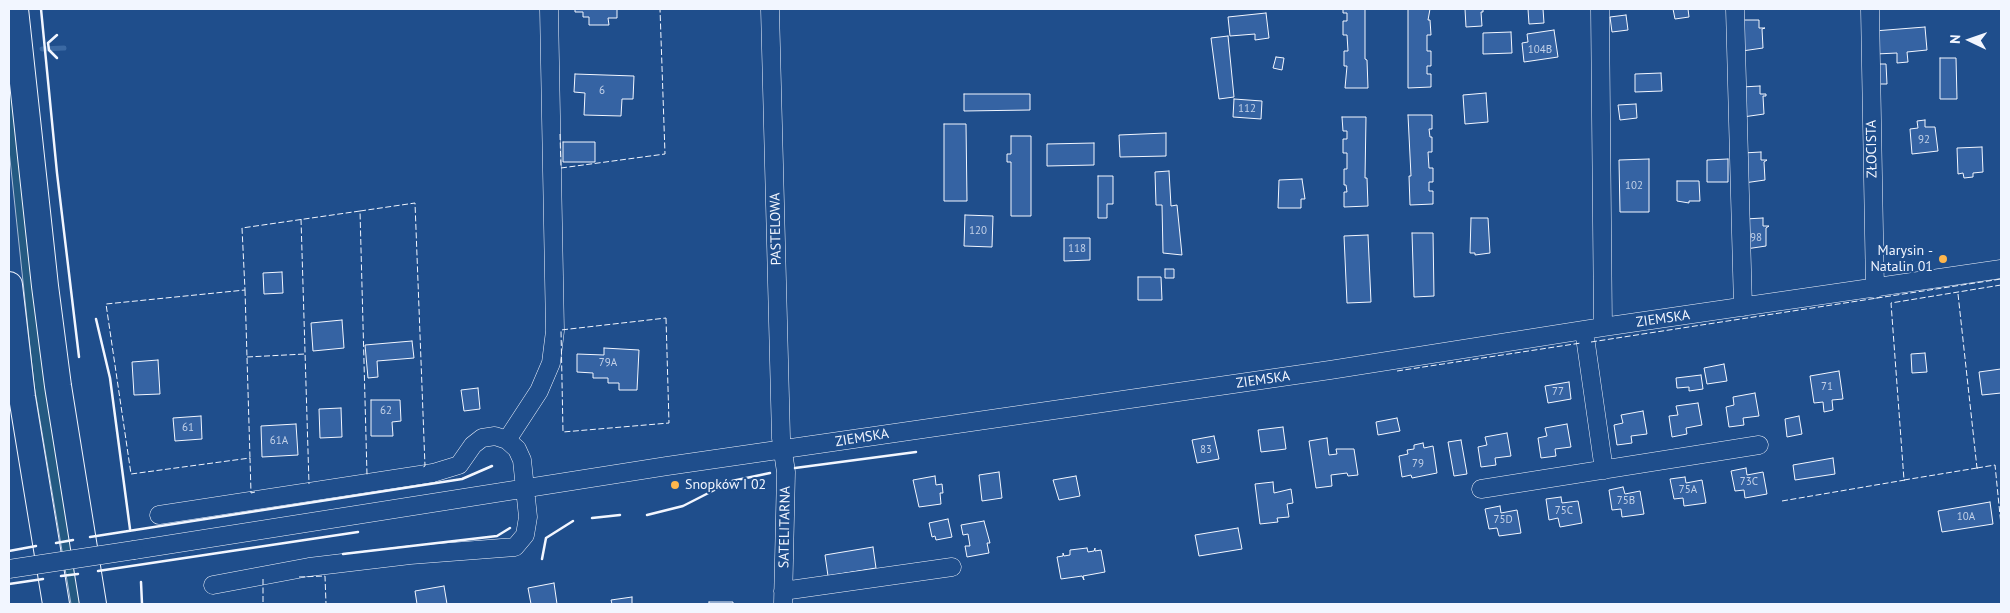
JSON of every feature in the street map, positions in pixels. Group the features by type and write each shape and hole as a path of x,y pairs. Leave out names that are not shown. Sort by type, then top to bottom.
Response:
{"highway":[{"path":"15,9 38,239 58,386 93,604"},
{"path":"9,285 22,397 56,604"}],"street":[{"path":"507,440 540,391 551,363 555,331 555,116 549,9"},
{"name":"PASTELOWA","path":"770,9 782,450"},
{"path":"1600,9 1603,327"},
{"path":"1735,9 1743,308"},
{"name":"ZŁOCISTA","path":"1870,9 1875,289"},
{"name":"ZIEMSKA","path":"9,570 525,488 2001,269"},
{"path":"1584,330 1604,470"},
{"path":"160,515 434,474 459,465 472,445 482,438 494,436 507,440 517,449 522,460 528,517 525,535 515,547 410,555 309,567 213,585"},
{"path":"1481,489 1759,445"},
{"name":"SATELITARNA","path":"782,450 786,472 783,598"},
{"path":"783,598 952,567"}],"shaded area":[{"path":"9,32 83,604 71,604 34,385 9,150"}],"building":[{"path":"575,9 617,9 617,18 608,18 609,25 589,25 589,17 583,17 583,12 575,12"},
{"path":"1343,9 1365,9 1365,59 1367,60 1368,88 1345,88 1347,66 1344,66 1344,51 1348,51 1347,35 1343,35 1343,21 1347,21 1347,13 1343,13"},
{"path":"1408,9 1430,9 1428,20 1430,20 1431,35 1427,35 1427,51 1431,51 1431,66 1427,66 1427,74 1431,74 1431,87 1408,88"},
{"path":"1465,9 1483,9 1483,12 1481,12 1482,26 1466,27"},
{"path":"1528,9 1543,9 1544,23 1529,24"},
{"path":"1673,9 1688,9 1689,17 1675,19"},
{"path":"1266,13 1269,38 1255,40 1255,34 1230,36 1228,17"},
{"path":"1626,15 1628,30 1612,32 1610,17"},
{"path":"1741,20 1759,20 1759,28 1765,28 1762,29 1763,48 1742,51"},
{"path":"1925,27 1927,50 1907,52 1908,62 1897,63 1897,53 1876,54 1874,31"},
{"path":"1554,30 1558,57 1524,62 1522,43 1528,42 1527,34"},
{"path":"1511,32 1512,53 1483,54 1483,33"},
{"path":"1228,36 1234,97 1219,99 1211,38"},
{"path":"1276,57 1284,58 1282,70 1273,68"},
{"path":"1940,58 1956,58 1957,99 1940,99"},
{"path":"1873,64 1886,64 1887,84 1873,84"},
{"path":"1661,73 1662,91 1635,92 1635,74"},
{"path":"575,74 634,76 633,99 622,99 621,116 584,115 585,93 574,92"},
{"path":"1760,86 1760,94 1766,94 1766,96 1763,96 1764,114 1743,117 1742,87"},
{"path":"1486,93 1488,122 1465,124 1463,95"},
{"path":"964,94 1030,94 1030,110 964,111"},
{"path":"1234,99 1262,101 1261,119 1233,117"},
{"path":"1636,104 1637,118 1620,120 1618,105"},
{"path":"1408,115 1432,115 1432,129 1429,129 1430,137 1432,137 1432,152 1428,152 1429,168 1433,168 1433,182 1429,182 1429,191 1433,191 1433,204 1410,205 1409,176 1411,176"},
{"path":"1342,117 1366,117 1365,178 1367,178 1368,206 1344,207 1344,192 1347,192 1346,185 1344,185 1344,169 1347,169 1347,153 1343,153 1343,139 1347,139 1347,131 1343,131"},
{"path":"1925,120 1925,127 1935,127 1938,151 1912,154 1910,129 1918,128 1917,121"},
{"path":"944,124 966,124 967,201 944,201"},
{"path":"1166,133 1166,156 1120,157 1119,135"},
{"path":"1011,136 1031,136 1031,216 1011,216 1011,162 1007,162 1007,154 1011,154"},
{"path":"563,142 595,142 595,162 563,162"},
{"path":"1094,143 1094,165 1047,166 1047,144"},
{"path":"1982,147 1983,172 1973,173 1973,177 1964,178 1963,173 1958,174 1957,148"},
{"path":"1761,152 1761,160 1767,160 1764,162 1765,180 1744,183 1743,153"},
{"path":"1649,159 1649,212 1620,212 1619,160"},
{"path":"1728,159 1728,182 1707,182 1707,160"},
{"path":"1169,171 1171,206 1177,205 1182,255 1163,253 1162,205 1156,205 1155,172"},
{"path":"1098,176 1113,176 1113,204 1107,204 1107,218 1098,218"},
{"path":"1302,179 1305,199 1301,199 1301,208 1278,208 1279,180"},
{"path":"1677,181 1699,181 1700,201 1689,201 1689,203 1677,201"},
{"path":"965,215 993,216 992,247 964,246"},
{"path":"1471,218 1488,218 1490,253 1475,255 1475,253 1470,253"},
{"path":"1763,218 1763,226 1769,226 1766,228 1766,246 1746,249 1745,219"},
{"path":"1412,233 1433,233 1434,296 1414,297"},
{"path":"1368,235 1371,302 1347,303 1344,236"},
{"path":"1064,238 1090,238 1090,260 1064,261"},
{"path":"1165,269 1174,269 1174,278 1165,278"},
{"path":"282,272 283,293 264,294 263,273"},
{"path":"1138,277 1161,277 1162,300 1138,300"},
{"path":"342,320 344,348 313,351 311,323"},
{"path":"412,341 414,358 377,361 378,377 368,378 365,345"},
{"path":"604,348 639,350 637,390 619,390 619,383 608,383 608,378 593,378 593,373 577,372 577,354 604,355"},
{"path":"1925,353 1927,372 1912,373 1911,354"},
{"path":"158,360 160,394 134,395 132,362"},
{"path":"1724,364 1727,381 1707,384 1704,368"},
{"path":"2001,369 2001,393 1982,395 1979,372"},
{"path":"1839,371 1843,399 1832,400 1833,410 1824,412 1823,402 1814,403 1810,376"},
{"path":"1701,375 1703,389 1689,391 1689,387 1677,388 1676,378"},
{"path":"1569,382 1571,399 1548,403 1545,386"},
{"path":"478,388 480,409 464,411 461,390"},
{"path":"1755,393 1759,416 1743,418 1744,425 1729,427 1726,407 1734,405 1733,397"},
{"path":"371,400 400,400 401,421 392,422 393,436 371,436"},
{"path":"1698,403 1702,425 1686,428 1687,434 1672,437 1669,416 1678,415 1676,406"},
{"path":"341,408 342,437 320,438 319,409"},
{"path":"1643,411 1647,434 1631,436 1632,443 1617,445 1614,425 1623,423 1621,415"},
{"path":"201,416 202,439 175,441 173,418"},
{"path":"1799,416 1802,434 1787,437 1785,419"},
{"path":"1397,418 1400,431 1378,435 1376,422"},
{"path":"296,424 298,455 262,457 261,426"},
{"path":"1567,424 1571,447 1555,449 1556,456 1541,458 1538,438 1547,436 1545,428"},
{"path":"1283,427 1286,449 1261,452 1258,430"},
{"path":"1507,433 1511,456 1495,458 1496,465 1481,467 1478,447 1487,445 1485,437"},
{"path":"1214,436 1219,459 1197,463 1192,440"},
{"path":"1327,438 1329,455 1337,454 1336,449 1354,449 1358,475 1348,476 1347,473 1331,475 1332,486 1316,488 1309,441"},
{"path":"1461,440 1467,474 1454,476 1448,442"},
{"path":"1423,443 1424,448 1433,446 1437,473 1412,478 1411,475 1402,477 1399,456 1408,454 1407,450 1414,449 1414,445"},
{"path":"1833,458 1835,474 1795,480 1793,465"},
{"path":"1746,468 1747,475 1763,472 1767,494 1745,498 1744,490 1735,491 1731,471"},
{"path":"999,472 1002,498 982,501 979,475"},
{"path":"935,476 936,485 942,484 943,493 940,493 941,504 919,507 913,480"},
{"path":"1076,476 1080,496 1059,500 1053,480"},
{"path":"1685,477 1686,483 1702,480 1706,503 1684,506 1683,498 1674,499 1670,479"},
{"path":"1273,482 1274,493 1291,489 1293,503 1287,504 1289,517 1277,518 1278,522 1260,524 1255,484"},
{"path":"1623,487 1625,494 1640,491 1644,514 1622,517 1621,509 1612,510 1609,490"},
{"path":"1561,497 1562,503 1578,501 1582,523 1560,527 1558,518 1549,520 1546,499"},
{"path":"1990,502 1993,524 1942,532 1938,511"},
{"path":"1500,506 1501,513 1517,510 1521,533 1499,536 1497,528 1489,529 1485,509"},
{"path":"948,519 952,537 936,540 935,536 932,537 929,523"},
{"path":"984,521 990,543 987,543 989,553 967,557 965,546 970,546 968,534 963,535 961,525"},
{"path":"1238,528 1242,549 1199,556 1195,535"},
{"path":"873,547 876,568 828,576 825,555"},
{"path":"1087,548 1088,552 1094,551 1095,548 1095,551 1101,550 1105,572 1083,576 1084,580 1082,576 1061,579 1057,557 1063,556 1063,553 1064,556 1070,555 1070,550"},
{"path":"554,583 557,604 531,604 528,588"},
{"path":"444,586 447,604 417,604 415,591"},
{"path":"632,597 632,604 612,604 611,600"},
{"path":"709,602 733,602 733,604 709,604"}],"waterway":[{"path":"42,49 64,48"}],"fence":[{"path":"560,134 561,168 665,154 660,9"},
{"path":"360,211 415,203 425,466 423,467"},
{"path":"255,492 251,493 250,458 131,474 106,304 245,290 242,228 360,211 367,475"},
{"path":"301,219 309,484"},
{"path":"1591,342 2001,279"},
{"path":"1977,468 1904,480 1891,303 2001,285"},
{"path":"245,290 250,458"},
{"path":"1958,294 1977,468 1979,468"},
{"path":"666,318 669,423 563,432 561,330 666,318"},
{"path":"1397,371 1581,343"},
{"path":"247,357 305,354"},
{"path":"1977,468 1995,465 2001,525"},
{"path":"1782,501 1905,480"},
{"path":"299,577 325,576 326,604"},
{"path":"263,579 263,604"}],"wall":[{"path":"41,9 57,173 79,357"},
{"path":"57,35 48,43 49,50 57,58"},
{"path":"96,319 110,378 130,529"},
{"path":"795,468 916,452"},
{"path":"90,537 462,479 492,466"},
{"path":"647,515 683,506 732,481 770,473"},
{"path":"592,518 620,515"},
{"path":"542,559 546,538 573,521"},
{"path":"343,554 497,536 510,528"},
{"path":"98,571 358,532"},
{"path":"56,543 73,540"},
{"path":"9,551 36,546"},
{"path":"61,576 78,574"},
{"path":"9,584 43,579"},
{"path":"141,582 142,604"}],"place":[{"name":"Marysin - Natalin 01","path":"1943,259"},
{"name":"Snopków I 02","path":"675,485"}]}
